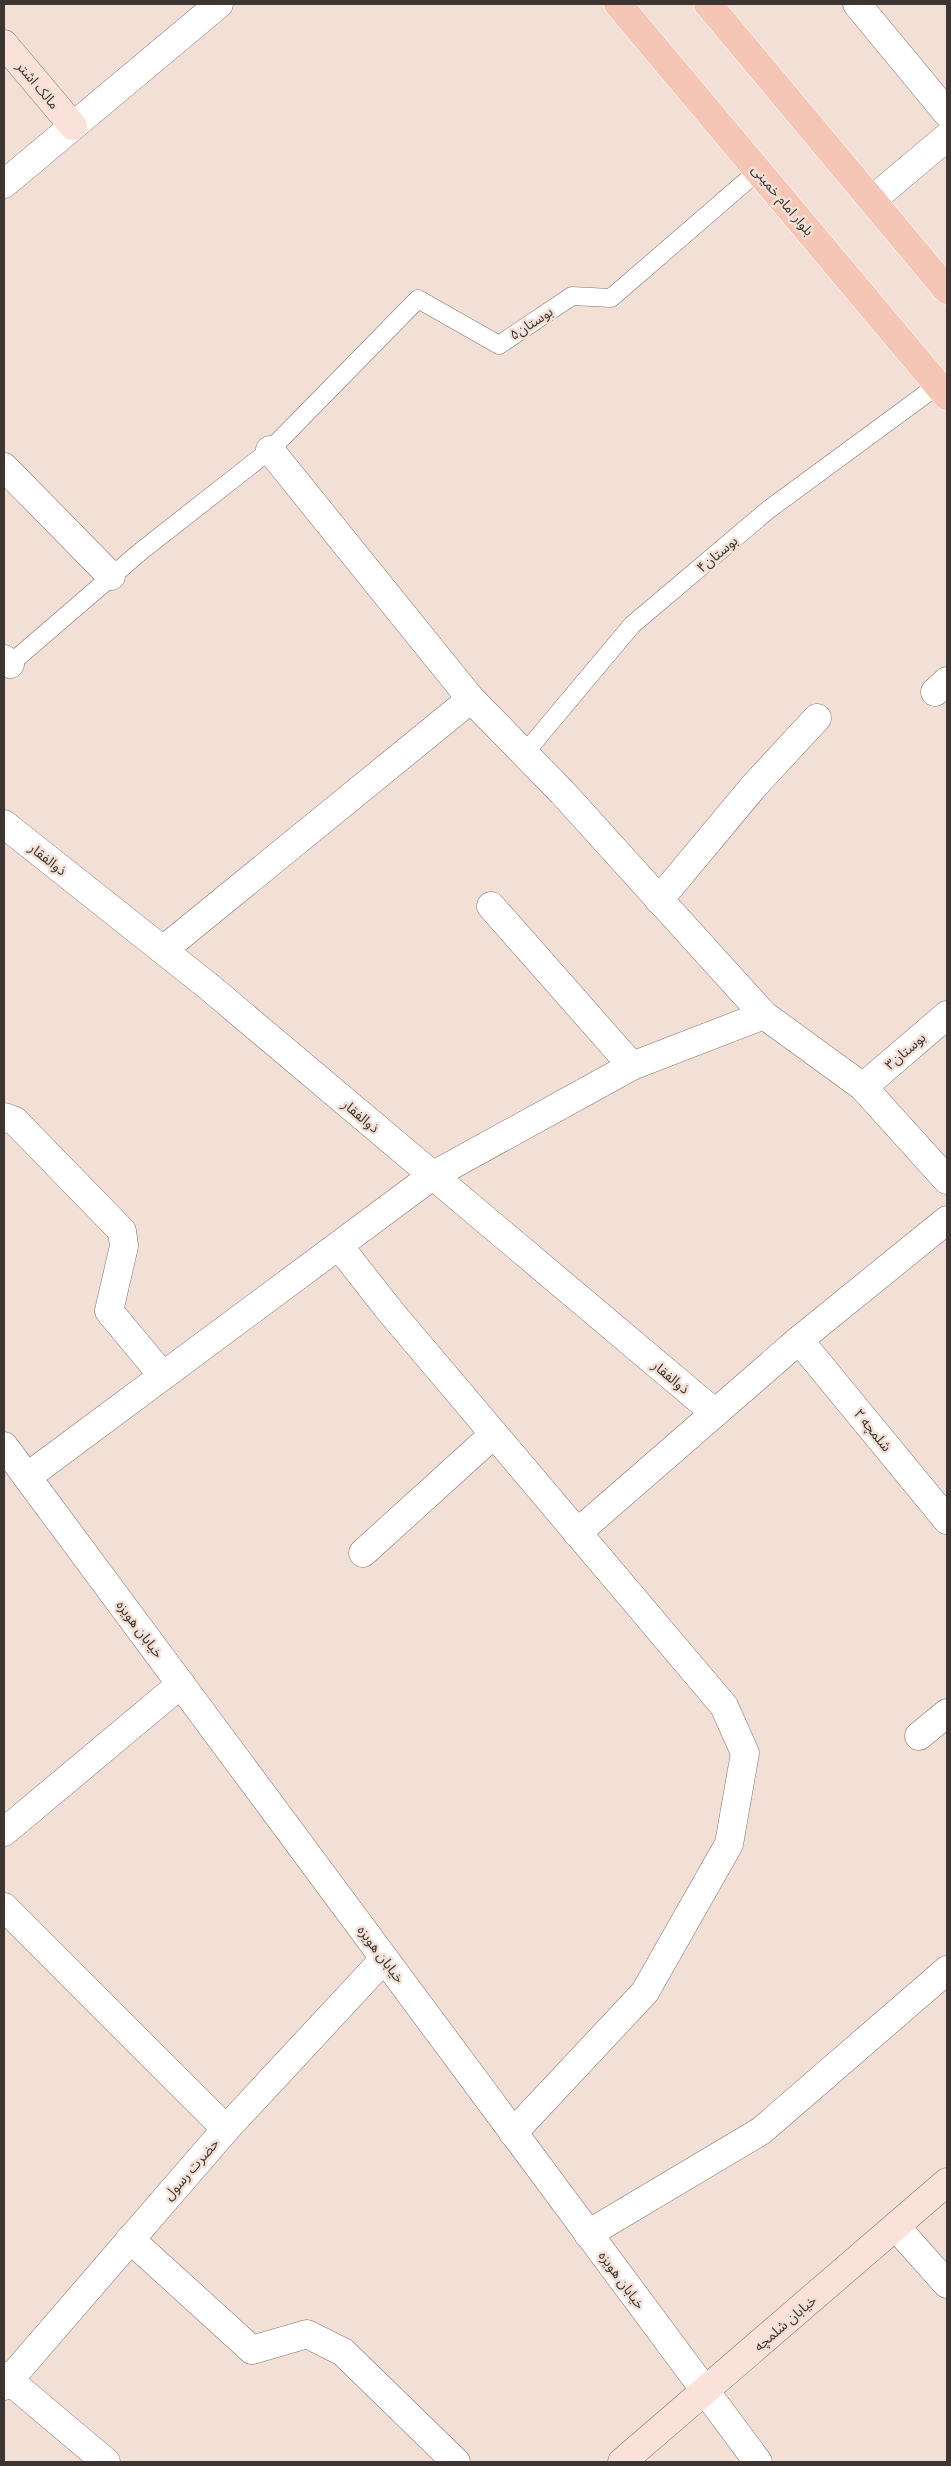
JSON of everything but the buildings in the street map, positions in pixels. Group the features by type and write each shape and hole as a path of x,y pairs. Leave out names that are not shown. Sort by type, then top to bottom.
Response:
{"main road":[{"name":"بلوار امام خمینی","path":"618,4 943,390"},
{"path":"708,4 947,290"}],"street":[{"path":"4,184 218,4"},
{"path":"857,4 947,113"},
{"name":"مالک اشتر","path":"4,44 73,126"},
{"path":"872,200 947,137"},
{"path":"270,450 470,699 660,900 764,1015 863,1087 947,1180"},
{"path":"4,467 111,576"},
{"path":"163,950 470,699"},
{"path":"660,900 754,786 817,718"},
{"name":"ذوالفقار","path":"4,824 163,950 715,1413"},
{"path":"491,906 632,1066"},
{"name":"بوستان۳","path":"863,1087 947,1014"},
{"path":"27,1477 432,1176 632,1066 764,1015"},
{"path":"4,1117 14,1121 122,1231 124,1246 110,1311 163,1376"},
{"path":"577,1533 799,1340 947,1220"},
{"path":"339,1246 390,1311 724,1706 745,1753 729,1844 645,1992 513,2133"},
{"name":"شلمچه ۲","path":"799,1340 947,1520"},
{"path":"363,1553 494,1434"},
{"name":"خیابان هویزه","path":"4,1446 758,2462"},
{"path":"4,1832 181,1684"},
{"path":"919,1736 947,1713"},
{"path":"4,1906 226,2128"},
{"name":"حضرت رسول","path":"5,2380 226,2128 384,1959"},
{"path":"588,2234 761,2131 947,1970"},
{"name":"خیابان شلمچه","path":"622,2462 947,2182"},
{"path":"896,2226 947,2284"},
{"path":"130,2239 252,2350 307,2334 344,2352 456,2462"},
{"path":"5,2380 102,2461"}],"lane":[{"name":"بوستان۵","path":"270,450 418,299 499,345 572,296 611,298 758,171"},
{"name":"بوستان۴","path":"524,754 632,625 768,510 943,390"},
{"path":"7,662 111,576 270,450"}]}
